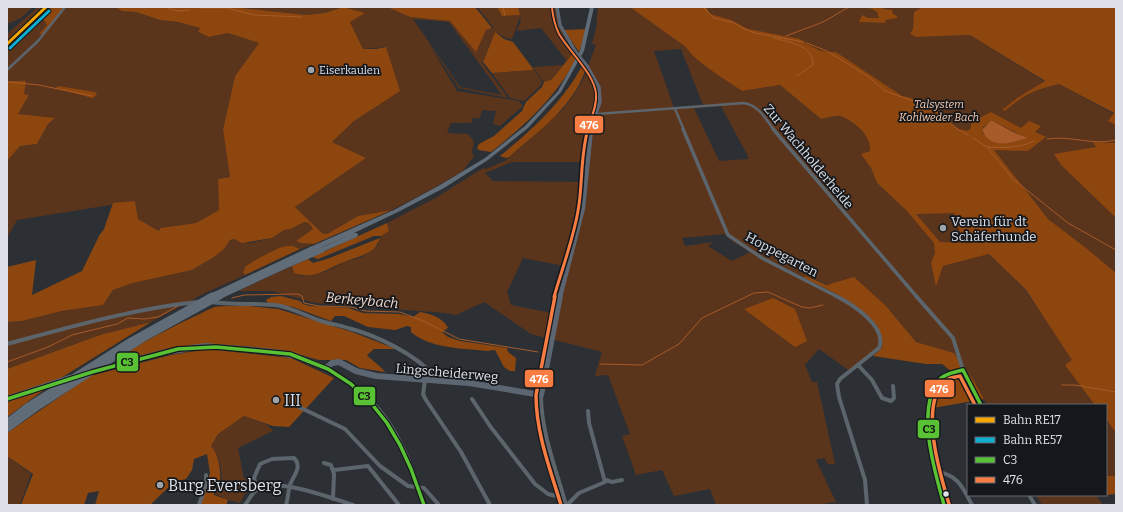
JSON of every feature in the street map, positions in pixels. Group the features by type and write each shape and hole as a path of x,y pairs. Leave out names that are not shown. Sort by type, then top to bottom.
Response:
{"highway":[{"path":"7,422 98,360 164,320 231,285 389,215 430,194 473,168 512,138 547,105 570,74 586,40 590,27 592,7"},
{"path":"7,429 40,404 109,358 174,319 241,284 322,250 392,218 434,196 488,162 521,136 551,106 575,74 585,55 592,36 596,7"}],"street":[{"path":"7,70 38,41 65,7"},
{"path":"557,7 558,19 561,28 575,51 598,82 601,92 597,114 590,131 583,208 558,304 541,395 541,410 547,440 566,505 579,493 603,484 606,480"},
{"name":"Zur Wachholderheide","path":"597,114 746,103 751,104 760,112 819,184 953,338 963,370"},
{"name":"Hoppegarten","path":"674,109 728,235 762,258 844,300 864,314 881,337 881,345 877,351 840,379 837,387 865,480 867,505"},
{"path":"7,344 102,318 165,305 198,302 276,305 288,308 323,322 350,328 395,346 427,367 435,376 429,381 423,394 461,452 490,505"},
{"path":"7,399 110,366 166,352 194,347 216,347 275,352 295,356 326,368 350,383 371,400 393,431 409,461 424,505"},
{"name":"Lingscheiderweg","path":"326,368 332,363 339,362 356,371 368,375 469,383 541,395"},
{"path":"858,365 872,380 880,396 884,400 891,401 894,398 893,386"},
{"path":"944,505 931,452 930,416 933,390 937,381 944,376 952,372 963,370 980,404"},
{"path":"472,399 490,426 535,484 548,494 564,498"},
{"path":"299,407 341,426 388,472 408,486 418,486 429,492 439,505"},
{"path":"588,411 589,423 606,480"},
{"path":"257,490 254,478 258,466 263,462 284,457 294,458 298,462 298,467 290,487 286,505"},
{"path":"324,463 331,465 334,470 333,499"},
{"path":"334,470 368,466 399,505"},
{"path":"935,471 948,473 956,478 972,505"},
{"path":"200,505 206,484 206,475"},
{"path":"606,480 614,482 622,480"},
{"path":"245,505 257,490 269,486 290,487 353,505"},
{"path":"1030,496 1035,505"}],"green space":[{"path":"7,7 33,7 21,18 7,24"},
{"path":"38,7 42,7 7,41 7,34"},
{"path":"47,7 51,7 42,16 47,25 40,33 65,7 115,7 122,11 136,12 160,20 178,22 200,28 198,32 209,37 228,33 259,43 235,76 223,130 230,177 218,179 219,210 196,223 160,228 160,231 138,219 135,201 17,220 7,238 7,161 20,146 37,144 48,124 54,119 18,114 29,95 24,94 25,81 7,81 7,45"},
{"path":"233,7 343,7 325,13 306,15"},
{"path":"343,7 387,7 410,17 450,21 486,30 494,28 477,7 497,7 502,16 520,15 518,7 556,7 557,19 561,31 574,52 567,61 541,28 516,31 521,22 520,17 512,39 506,38 495,32 482,63 508,98 459,88 427,41 457,91 519,101 523,106 500,126 493,124 496,111 482,110 480,118 473,118 471,123 451,123 447,133 468,134 474,142 472,152 474,156 463,171 392,210 358,216 327,234 323,234 295,207 366,158 332,142 354,121 372,109 386,47 363,49 350,22 364,13","holes":["413,19 449,22 502,95 460,87"]},
{"path":"598,7 638,7 742,91 780,85 821,119 840,116 851,121 861,129 868,139 870,151 862,154 871,168 877,183 907,211 916,213 954,213 963,243 940,243 931,263 936,286 943,266 989,254 1025,290 1105,404 986,404 974,381 954,353 916,342 886,306 806,276 803,277 840,296 866,314 875,324 881,336 882,348 851,372 819,349 805,365 812,382 817,382 835,464 828,464 824,458 816,460 836,502 815,505 716,505 710,489 674,496 662,470 636,475 622,436 630,434 608,375 595,376 602,352 531,334 484,302 456,315 315,303 272,291 238,291 292,266 294,273 302,276 325,272 344,262 362,257 378,245 381,236 389,231 387,223 439,196 483,168 486,169 505,161 563,109 574,95 583,80 596,45 592,44 596,29","holes":["681,49 703,105 674,108 654,51","721,106 749,158 748,159 719,161 694,108","512,162 584,162 584,182 493,181 485,173","725,234 732,241 750,252 732,261 708,246 713,242 685,246 682,238","523,258 564,266 552,313 511,305 507,292"]},
{"name":"Talsystem Kohlweder Bach","path":"680,7 861,7 872,9 877,12 879,18 868,18 861,22 880,23 881,7 928,7 910,34 916,37 970,35 1045,82 1017,98 1003,110 1005,111 1018,100 1030,93 1059,84 1114,114 1116,123 1116,152 1055,155 1061,165 1116,218 1116,273 1048,219 1042,211 893,146"},
{"path":"563,65 549,82 544,82 533,67"},
{"path":"534,70 541,79 542,84 524,101 510,98 492,73"},
{"path":"304,222 309,223 313,229 296,241 314,244 300,249 293,246 243,272 245,275 205,293 151,322 100,335 7,369 7,322 22,321 62,311 103,305 113,290 133,283 192,270 214,257 230,240 234,239 237,241 251,243 272,238 284,230 291,229"},
{"path":"244,416 268,425 273,431 238,448 244,479 248,477 247,490 240,503 228,500 215,494 218,489 222,487 222,476 219,460 211,446 218,434"},
{"path":"1107,420 1116,433 1116,476 1107,476"},
{"path":"7,456 31,474 20,505 7,505"},
{"path":"1037,496 1097,496 1103,505 1042,505"}],"shaded area":[{"path":"51,7 65,7 42,35 40,33 47,25 41,16"},
{"path":"115,7 233,7 306,15 325,13 343,7 365,13 350,22 363,49 386,47 400,91 354,121 332,142 366,158 295,207 323,234 327,234 358,216 392,210 314,244 296,241 313,229 309,223 304,222 291,229 284,230 272,238 242,243 234,239 230,240 224,249 214,257 192,270 133,283 113,290 103,305 62,311 22,321 7,322 7,267 36,260 32,295 82,271 104,229 113,203 135,201 138,219 159,231 160,228 196,223 219,210 218,179 230,177 223,130 235,76 259,43 228,33 209,37 198,32 200,28 178,22 160,20 136,12 122,11"},
{"path":"387,7 475,7 492,28 486,30 476,52 450,21 410,17"},
{"path":"497,7 518,7 520,15 502,16"},
{"path":"630,7 706,7 710,14 731,20 748,29 800,39 817,49 827,52 836,52 902,96 916,100 932,108 960,129 970,130 972,122 991,112 1021,128 1029,121 1041,126 1035,132 1046,137 1028,151 994,150 1048,219 1116,273 1116,433 1107,420 1107,404 1094,404 1065,365 1072,360 1026,290 989,254 943,266 936,287 931,263 935,253 934,243 907,211 877,183 871,168 861,154 870,151 870,145 861,129 851,121 840,116 821,119 780,85 742,91 696,58 686,47","holes":["991,120 1027,138 1015,142 997,143 986,137 982,132 983,127","954,213 963,243 940,242 916,214"]},
{"path":"861,7 883,7 883,9 892,10 893,14 897,16 897,18 885,20 886,22 883,23 859,22 862,15 868,18 879,18 877,12 872,9"},
{"path":"923,7 1116,7 1116,125 1108,121 1114,113 1059,84 1030,93 1018,100 1005,111 1002,110 1017,98 1045,81 970,35 916,37 910,34 913,29 914,12"},
{"path":"587,29 579,52 564,30"},
{"path":"495,32 504,39 513,42 534,70 492,73 483,62"},
{"path":"574,52 577,57 569,71 561,84 541,108 519,129 491,152 479,150 477,148 479,144 494,136 522,111 526,102 542,87 544,82 551,80"},
{"path":"583,64 586,68 580,82 573,95 564,106 543,128 509,157 506,158 500,156 524,136 557,103"},
{"path":"7,81 26,81 24,94 29,95 18,114 55,118 48,124 37,144 20,146 7,161"},
{"path":"58,86 95,92 97,95 92,98 56,88"},
{"path":"991,120 1028,138 1009,143 996,143 990,140 982,130"},
{"path":"1093,142 1116,142 1116,218 1061,165 1054,154 1096,147"},
{"path":"387,223 389,231 381,236 374,236 318,259 312,257"},
{"path":"380,238 378,244 365,254 320,273 301,275 294,273 292,266 308,259 313,263 327,259"},
{"path":"293,246 300,249 245,275 243,272 246,266 259,258 279,248"},
{"path":"806,276 827,285 854,277 886,306 916,342 954,353 974,381 984,399 933,408 937,387 952,372 942,364 926,364 873,356 882,348 881,336 875,324 853,304 826,288 802,277"},
{"path":"281,296 300,301 303,304 310,306 348,308 363,313 399,314 413,317 420,312 432,315 446,324 448,328 442,332 448,337 460,341 507,348 508,352 516,358 515,371 510,371 504,367 495,350 487,351 437,345 419,338 411,332 411,327 407,326 395,330 368,327 344,316 335,316 331,321 293,307 268,303 266,300 271,297"},
{"path":"773,298 795,309 807,341 795,347 744,309"},
{"path":"249,306 278,309 352,332 396,349 374,349 367,355 385,372 360,368 346,360 319,360 290,352 244,346 193,345 119,361 135,348 163,332 214,307"},
{"path":"151,322 61,378 7,397 7,369 100,335"},
{"path":"207,349 291,358 334,378 289,427 273,426 244,416 218,434 211,446 218,459 220,470 220,486 214,492 214,495 228,500 226,505 201,505 210,473 207,454 194,459 192,470 186,479 174,482 150,505 95,505 99,491 88,493 84,505 21,505 33,474 7,456 7,433 90,376 171,355"},
{"path":"48,387 7,417 7,400"},
{"path":"1107,476 1116,476 1116,494 1107,495"}],"waterway":[{"path":"164,7 178,11 190,10"},
{"path":"503,7 505,16"},
{"path":"703,7 714,18 735,23 742,28 755,33 804,42"},
{"path":"786,36 823,22 849,7"},
{"path":"201,8 227,8 254,15 302,17"},
{"path":"774,38 793,43 805,49 809,53 812,58 813,65 797,76"},
{"path":"807,43 827,51 869,77 885,91 930,107 959,130 968,135"},
{"path":"8,82 39,85 92,96"},
{"path":"973,138 987,147 1013,179 1068,223 1116,250"},
{"path":"1047,139 1064,138 1099,142 1116,140"},
{"path":"988,147 1017,146 1034,141"},
{"name":"Berkeybach","path":"600,364 642,365 679,344 702,318 754,293 768,292 802,307 810,308 823,305"},
{"name":"Berkeybach","path":"232,298 244,295 298,294 302,296 304,303 319,306 351,307 365,311 400,312 423,321 459,339 538,352"},
{"name":"Berkeybach","path":"7,362 48,347 72,335 117,324 128,318 144,319 158,317 178,306"},
{"path":"1062,385 1075,385 1116,392"}],"rail line":[{"name":"RE17","path":"7,44 46,7"},
{"name":"RE57","path":"10,48 49,11"}],"transit line":[{"name":"476","path":"552,8 554,22 559,34 588,74 596,93 595,104 583,144 581,192 578,212 553,302 536,395 536,410 542,441 561,505"},
{"name":"C3","path":"7,399 92,372 178,349 216,347 290,354 316,363 340,376 362,393 380,413 400,445 411,469 424,505"},
{"name":"C3","path":"963,370 980,404"},
{"name":"C3","path":"944,505 936,477 930,442 928,425 929,408 932,393 938,381 946,375 963,370"},
{"name":"476","path":"949,504 938,460 933,424 937,393 945,381 960,376 974,404"}],"place":[{"name":"Eiserkaulen","path":"311,70"},
{"name":"Verein für dt Schäferhunde","path":"943,228"},
{"name":"III","path":"276,400"},
{"name":"Burg Eversberg","path":"160,485"}]}
